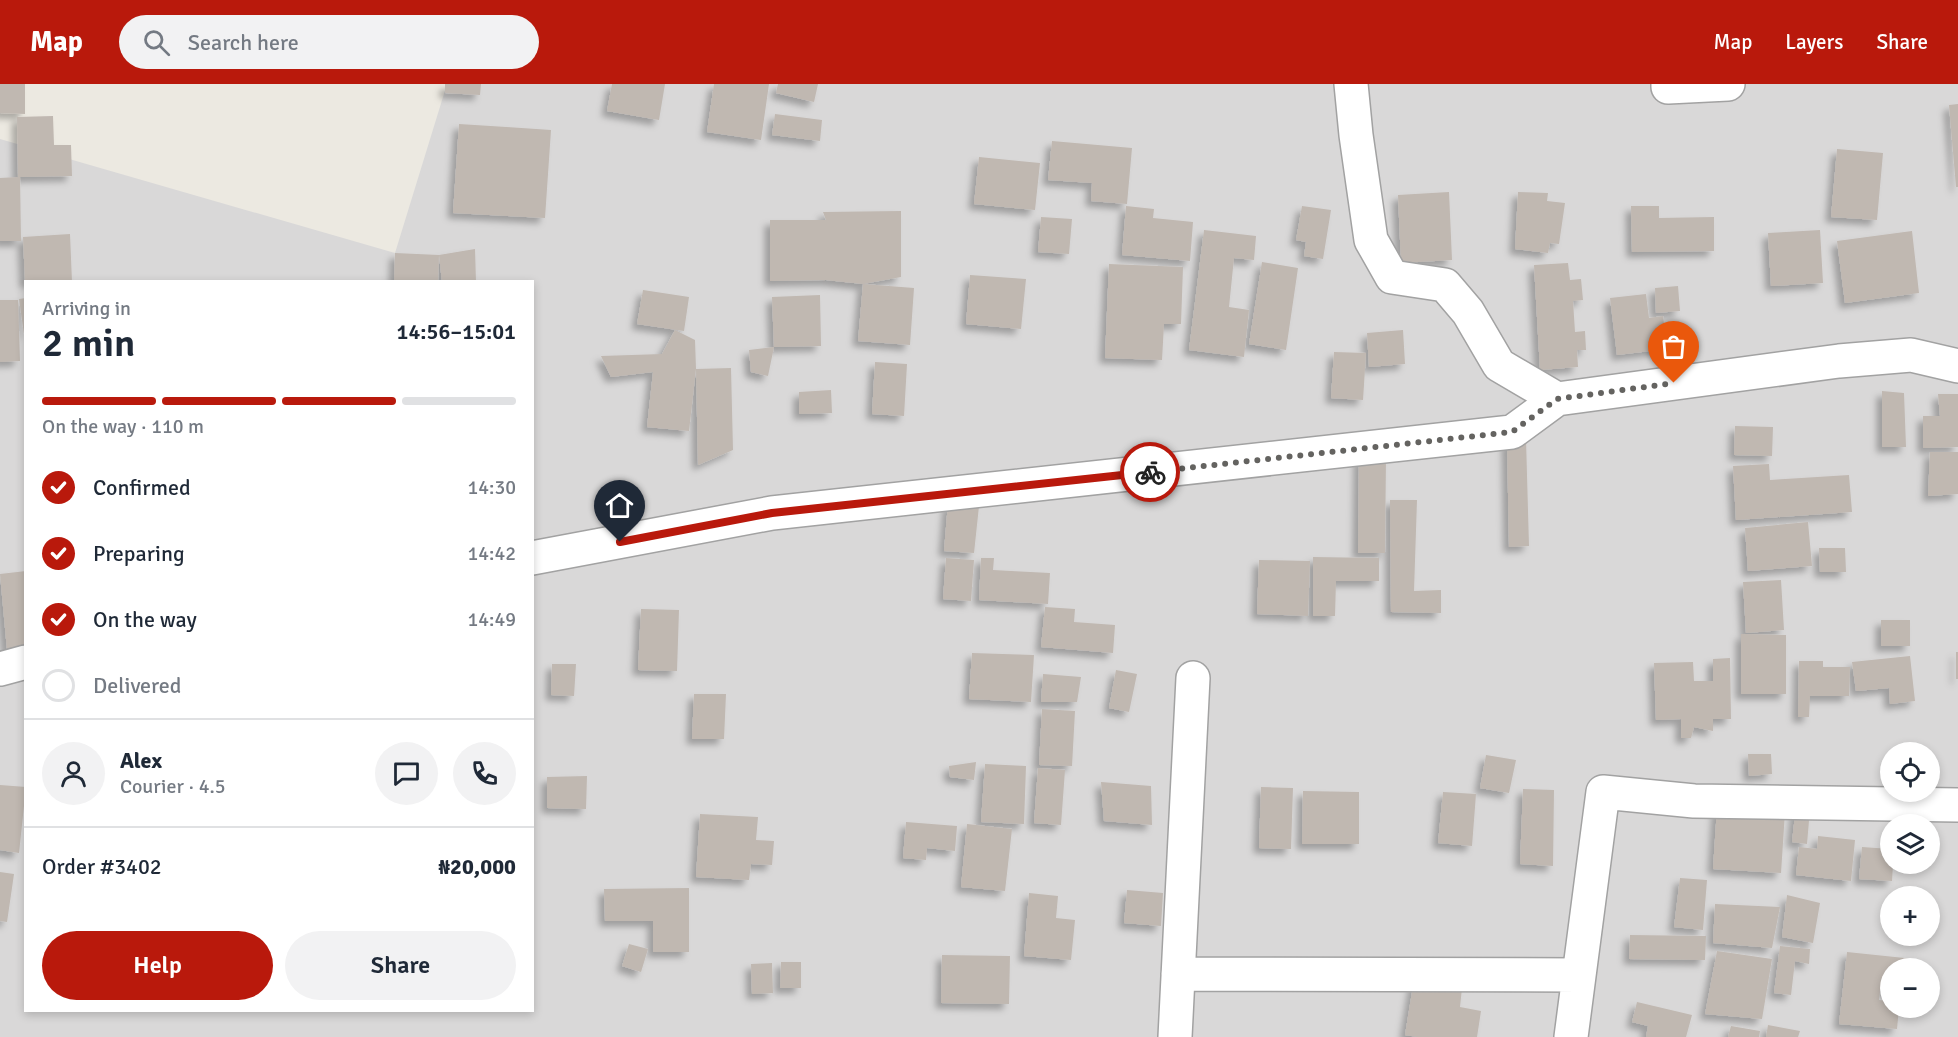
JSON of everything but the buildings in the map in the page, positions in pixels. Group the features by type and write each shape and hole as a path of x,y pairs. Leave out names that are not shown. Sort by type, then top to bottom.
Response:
{"street":[{"path":"1351,84 1371,240 1392,277 1445,285 1468,312 1499,365 1557,399"},
{"path":"1668,84 1668,87 1728,84"},
{"path":"534,558 772,513 1512,432 1557,399 1839,361 1911,355 1958,366"},
{"path":"0,669 24,663"},
{"path":"1175,1037 1193,678"},
{"path":"1571,1037 1603,792 1694,801 1958,805"},
{"path":"1178,974 1579,975"}],"shaded area":[{"path":"447,84 1958,84 1958,1037 0,1037 0,139 395,253"}],"way so far":[{"path":"1150,472 1512,432 1557,399 1674,383"}],"route":[{"path":"620,542 772,513 1150,472"}]}
